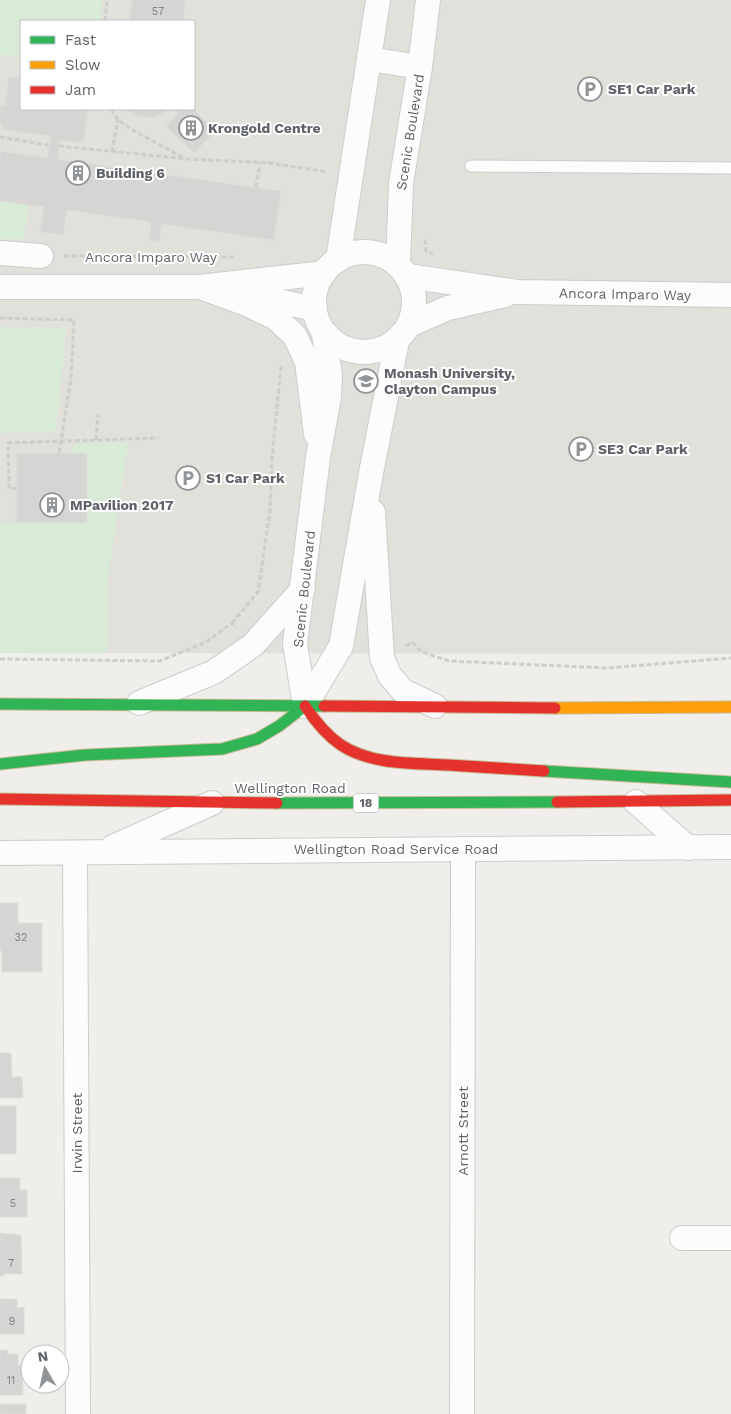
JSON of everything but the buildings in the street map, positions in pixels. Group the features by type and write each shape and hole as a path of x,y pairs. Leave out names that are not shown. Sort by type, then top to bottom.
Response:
{"highway":[{"path":"0,704 731,707"},
{"path":"0,764 85,755 222,749 257,740 306,706"},
{"path":"306,706 320,728 336,744 367,758 394,762 731,782"},
{"name":"Wellington Road","path":"0,799 212,803 731,800"}],"street":[{"path":"378,0 331,266 316,290 315,309 317,320 324,334 336,344 351,351 367,352 383,349 403,333"},
{"name":"Scenic Boulevard","path":"403,271 401,183 420,67 428,0"},
{"path":"369,59 420,67"},
{"path":"0,253 40,256"},
{"path":"306,706 341,646 371,473 403,333 413,317 415,303 413,289 403,271 385,256 369,253 353,254 331,266"},
{"name":"Ancora Imparo Way","path":"0,287 199,286 331,266"},
{"name":"Ancora Imparo Way","path":"403,271 518,292 731,296"},
{"path":"199,286 247,304 276,318 295,336 307,362 318,457"},
{"name":"Ancora Imparo Way","path":"199,286 273,299 315,309"},
{"name":"Ancora Imparo Way","path":"403,333 448,308 518,292"},
{"name":"Scenic Boulevard","path":"306,706 295,644 318,457 329,397 330,376 324,334"},
{"path":"371,473 382,658 390,676 403,691 436,707"},
{"path":"132,706 214,672 253,644 303,589"},
{"path":"636,802 688,848"},
{"name":"Wellington Road Service Road","path":"103,851 212,803"},
{"name":"Wellington Road Service Road","path":"0,853 731,847"},
{"name":"Arnott Street","path":"462,1414 463,849"},
{"name":"Irwin Street","path":"76,853 78,1414"},
{"path":"682,1238 731,1238"}],"lane":[{"path":"471,166 731,168"}],"path":[{"path":"105,20 107,0"},
{"path":"112,110 118,120 136,132 187,159"},
{"path":"112,152 118,120"},
{"path":"0,137 48,145"},
{"path":"59,146 187,159 260,162 334,173"},
{"path":"256,187 260,162"},
{"name":"Ancora Imparo Way","path":"40,256 244,257"},
{"path":"0,318 74,320 71,378 59,453"},
{"path":"232,623 258,592 270,510 272,458 282,360"},
{"path":"96,440 98,414"},
{"path":"16,488 9,488 8,443 158,438"},
{"path":"382,658 412,642 422,652 459,662 608,668 731,658"}],"shaded area":[{"name":"Monash University, Clayton Campus","path":"0,0 731,0 731,654 0,653"}],"green space":[{"path":"0,0 103,0 100,20 20,20 20,57 0,54"},
{"path":"0,201 28,205 24,239 0,239"},
{"path":"0,327 66,328 56,431 0,433"},
{"path":"128,443 107,586 107,653 0,653 0,523 86,523 87,453 70,453 76,444"}],"traffic: fast":[{"path":"0,704 324,706"},
{"path":"0,764 85,755 222,749 257,739 279,726 305,706"},
{"path":"544,771 731,782"},
{"path":"277,803 557,802"}],"traffic: slow":[{"path":"555,708 731,707"}],"traffic: jam":[{"path":"305,706 330,737 353,752 379,760 544,771"},
{"path":"324,706 555,708"},
{"path":"0,799 277,803"},
{"path":"557,802 731,800"}],"place":[{"name":"SE1 Car Park","path":"590,89"},
{"name":"Krongold Centre","path":"191,128"},
{"name":"Building 6","path":"78,173"},
{"name":"Monash University, Clayton Campus","path":"366,381"},
{"name":"SE3 Car Park","path":"581,449"},
{"name":"S1 Car Park","path":"188,478"},
{"name":"MPavilion 2017","path":"52,505"}]}
